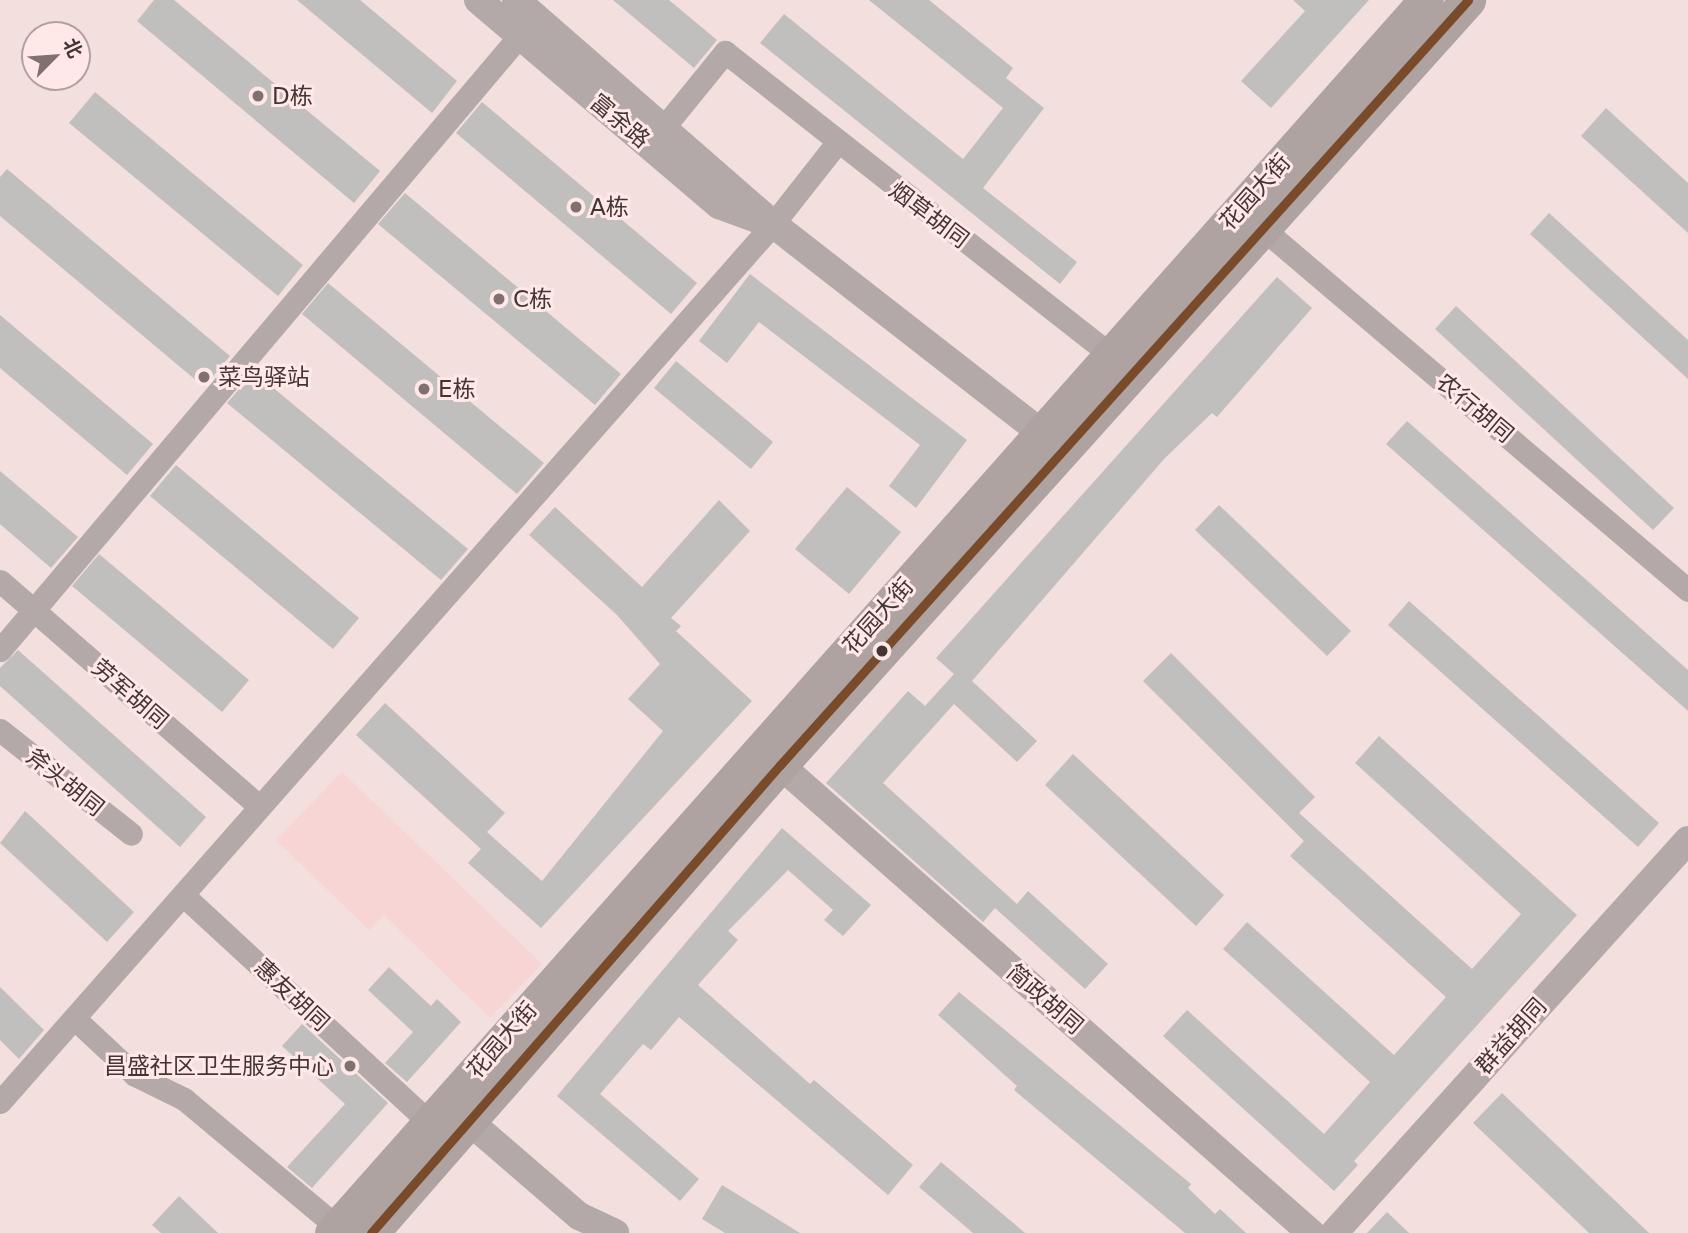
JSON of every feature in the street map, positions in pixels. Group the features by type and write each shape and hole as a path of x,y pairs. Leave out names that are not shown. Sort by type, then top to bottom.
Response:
{"main road":[{"name":"花园大街","path":"335,1230 1124,364 1426,0"},
{"name":"花园大街","path":"1124,364 1262,228 1468,0"},
{"name":"花园大街","path":"371,1233 780,765 1053,442"}],"street":[{"name":"富余路","path":"478,0 719,205 773,225"},
{"name":"富余路","path":"516,0 773,225 1053,442"},
{"path":"0,650 520,35"},
{"name":"烟草胡同","path":"664,127 726,52 836,144 1124,364"},
{"path":"0,1102 773,225 836,144"},
{"name":"农行胡同","path":"1262,228 1688,590"},
{"name":"劳军胡同","path":"0,581 260,807"},
{"name":"斧头胡同","path":"0,730 131,834"},
{"name":"简政胡同","path":"780,765 1311,1233"},
{"name":"群益胡同","path":"1334,1233 1688,840"},
{"name":"惠友胡同","path":"183,895 431,1124"},
{"path":"74,1018 135,1075 184,1099 335,1230"},
{"path":"470,1122 579,1216 615,1233"}],"shaded area":[{"path":"342,772 542,964 490,1018 384,915 369,930 276,840"}],"building":[{"name":"D栋","path":"154,0 174,0 380,171 354,203 137,21"},
{"path":"297,0 360,0 457,81 432,113"},
{"path":"613,0 669,0 717,40 694,68"},
{"path":"869,0 929,0 1013,68 1006,78 1044,108 983,188 1077,262 1060,284 760,43 784,14 963,159 1003,108"},
{"path":"1293,0 1369,0 1271,108 1241,81 1305,11"},
{"path":"95,92 303,265 278,296 69,123"},
{"name":"A栋","path":"482,102 697,283 671,314 456,133"},
{"path":"1606,108 1688,183 1688,233 1581,136"},
{"path":"7,169 230,356 204,387 0,216 0,177"},
{"name":"C栋","path":"405,193 621,374 595,405 378,224"},
{"path":"1549,213 1688,340 1688,379 1530,234"},
{"path":"750,274 967,440 916,508 889,486 920,445 759,322 727,363 699,341"},
{"path":"1277,277 1312,308 1217,417 1212,413 1165,458 972,681 1037,741 1017,762 954,704 883,783 1017,904 1028,891 1108,964 1085,989 995,908 983,922 826,783 908,691 925,706 954,674 936,658"},
{"name":"E栋","path":"328,283 544,463 517,494 302,314"},
{"path":"1456,306 1674,508 1653,530 1435,329"},
{"path":"0,315 153,444 127,475 0,368"},
{"path":"676,361 773,442 751,469 654,388"},
{"path":"254,372 468,549 441,580 227,403"},
{"path":"1407,421 1688,670 1688,711 1386,444"},
{"path":"176,465 359,618 333,649 150,496"},
{"path":"0,471 78,537 51,568 0,524"},
{"path":"847,487 901,532 849,594 795,549"},
{"path":"719,500 750,531 671,618 681,626 676,631 752,701 541,928 468,863 481,849 356,735 385,703 505,813 487,832 542,881 663,731 628,699 660,664 617,615 529,535 555,507 642,587"},
{"path":"1219,505 1351,631 1327,656 1195,530"},
{"path":"99,554 249,680 222,712 72,586"},
{"path":"1409,601 1659,823 1638,847 1388,625"},
{"path":"18,650 206,817 180,847 0,686 0,668"},
{"path":"1171,653 1315,797 1299,813 1472,969 1521,914 1355,763 1379,736 1577,915 1354,1161 1358,1165 1334,1191 1163,1036 1187,1010 1324,1134 1370,1082 1223,949 1247,922 1394,1055 1446,997 1290,856 1304,841 1143,681"},
{"path":"1073,754 1224,895 1196,926 1045,785"},
{"path":"25,811 134,912 107,942 0,843"},
{"path":"782,828 871,905 843,936 824,920 833,910 788,870 728,931 738,940 698,985 810,1084 814,1080 913,1165 888,1195 679,1017 651,1050 643,1044 600,1094 699,1179 680,1201 557,1096"},
{"path":"389,967 431,1006 437,999 461,1022 407,1082 385,1063 413,1032 368,990"},
{"path":"0,987 44,1030 19,1059 0,1040"},
{"path":"959,992 1191,1184 1188,1188 1215,1214 1220,1209 1246,1233 1185,1233 1014,1090 1017,1086 938,1015"},
{"path":"302,1024 388,1103 312,1188 287,1167 345,1104 282,1046"},
{"path":"1502,1093 1649,1233 1589,1233 1473,1123"},
{"path":"941,1162 1025,1233 973,1233 919,1187"},
{"path":"722,1185 800,1233 725,1233 702,1219"},
{"path":"179,1196 218,1233 161,1233 152,1225"},
{"path":"1387,1212 1409,1233 1367,1233"}],"transit line":[{"path":"371,1233 780,765 1468,0"}],"place":[{"name":"D栋","path":"258,96"},
{"name":"A栋","path":"576,207"},
{"name":"C栋","path":"499,299"},
{"name":"菜鸟驿站","path":"204,377"},
{"name":"E栋","path":"424,389"},
{"name":"昌盛社区卫生服务中心","path":"350,1066"}]}
